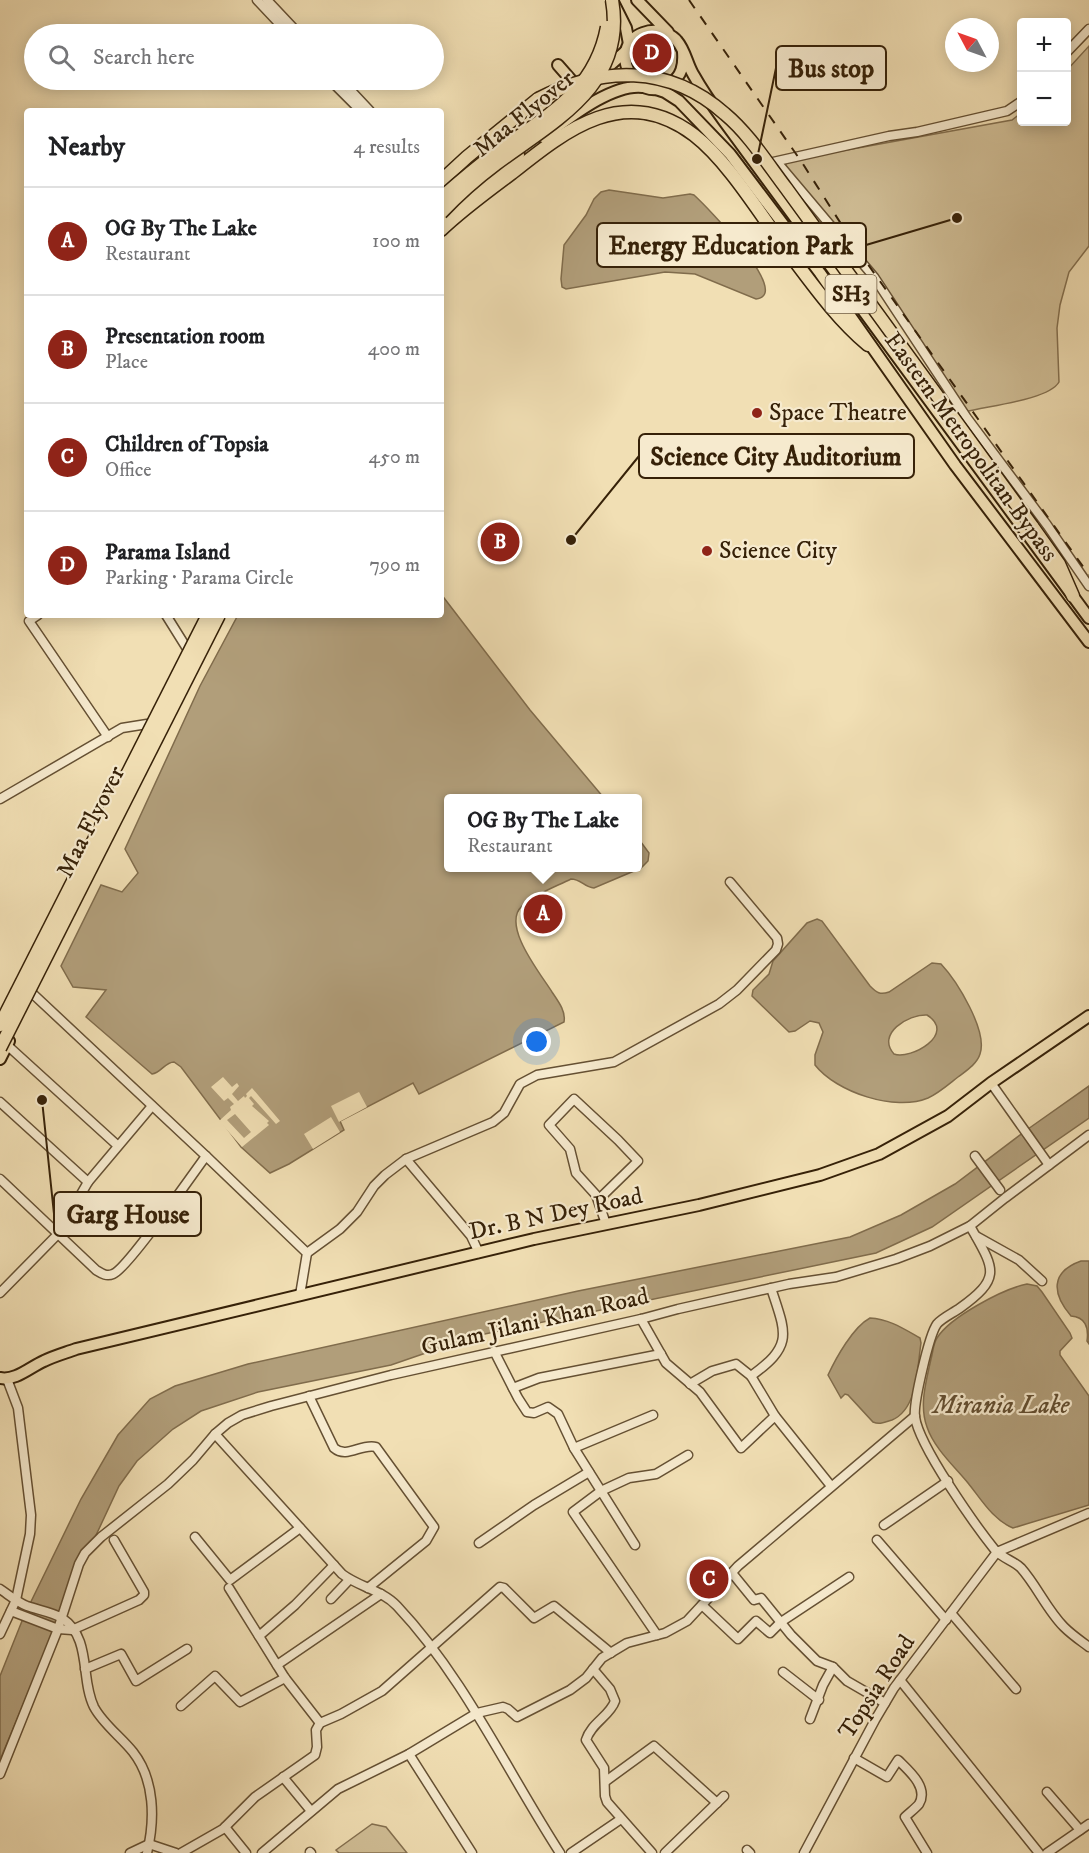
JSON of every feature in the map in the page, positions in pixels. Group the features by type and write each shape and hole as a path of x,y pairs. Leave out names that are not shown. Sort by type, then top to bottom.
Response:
{"highway":[{"name":"Maa Flyover","path":"444,196 483,163 561,106 583,84 598,60 605,40 608,22 606,0"},
{"name":"Maa Flyover","path":"444,210 481,176 549,126 585,95 600,75 612,48 615,14 612,0"},
{"path":"444,178 528,107 555,90 574,82 608,76 638,76 667,80 694,92 726,114 747,136 1059,564 1073,597"},
{"path":"444,227 465,208 545,146 577,126 610,114 648,114 676,124 710,149 836,314 868,345"},
{"name":"Maa Flyover","path":"0,1025 206,618"},
{"name":"Maa Flyover","path":"4,1047 218,618"}],"main road":[{"name":"SH3","path":"612,0 626,28 627,69 638,84 651,88"},
{"name":"SH3","path":"637,0 678,42 693,74 724,121 1089,618"},
{"path":"444,189 516,132 579,89 640,34 650,30 670,35"},
{"path":"444,221 462,200 492,175 572,117 615,92 636,86 666,87 675,81 684,62 683,52"},
{"path":"558,65 579,89"},
{"name":"Eastern Metropolitan Bypass","path":"651,88 665,92 679,101 730,154 820,273 868,345 955,465 1089,642"},
{"path":"0,1015 201,618"},
{"path":"0,1059 163,732 223,618"},
{"name":"Dr. B N Dey Road","path":"4,1379 76,1349 478,1253 778,1185 859,1161 879,1154 940,1121 1089,1016"}],"street":[{"path":"257,0 280,24"},
{"path":"267,0 290,24"},
{"path":"1071,48 1089,29"},
{"path":"340,90 358,108"},
{"path":"350,90 367,108"},
{"path":"756,165 917,132 1007,111 1017,104"},
{"path":"777,162 874,278 967,418 1047,525 1089,586"},
{"path":"34,618 29,621 108,737"},
{"path":"168,618 186,647"},
{"path":"0,799 122,728 147,724 163,732"},
{"path":"300,1295 307,1253 340,1229 357,1212 374,1186 406,1160 494,1122 504,1113 515,1090 529,1078 614,1062 719,1005 730,996 776,950 778,944 777,938 730,882"},
{"path":"33,994 307,1253"},
{"path":"4,1047 117,1145"},
{"path":"991,1083 1049,1165"},
{"path":"597,1200 638,1161 574,1099 549,1125 570,1149 576,1173 596,1195 597,1200 606,1224"},
{"path":"0,1102 88,1182"},
{"path":"0,1293 58,1234 88,1182 152,1106"},
{"name":"Gulam Jilani Khan Road","path":"0,1774 58,1629 79,1564 85,1553 101,1537 168,1484 193,1460 214,1434 228,1423 243,1415 309,1396 771,1288 836,1277 896,1259 930,1246 970,1226 1089,1135"},
{"path":"975,1155 1000,1190"},
{"path":"0,1179 96,1270 104,1275 113,1274 121,1269 206,1156"},
{"path":"406,1160 471,1236 478,1253"},
{"path":"970,1226 987,1255 990,1270 989,1282 981,1293 938,1324 931,1337 918,1389 915,1416 924,1441 948,1481 997,1552 1020,1567 1064,1627 1089,1647"},
{"path":"976,1236 1019,1260 1042,1281"},
{"path":"751,1376 780,1350 783,1325 771,1288"},
{"path":"641,1319 666,1363 700,1392 741,1448 775,1416"},
{"path":"494,1351 527,1412 534,1413 548,1407 558,1414 574,1448 635,1545"},
{"path":"513,1388 539,1378 661,1354"},
{"path":"690,1384 712,1371 736,1364 751,1376 775,1416 831,1486"},
{"path":"0,1634 15,1600 30,1534 31,1515 18,1408 4,1379"},
{"path":"309,1396 334,1448 345,1453 370,1445 376,1447 434,1527 426,1541 368,1588"},
{"path":"574,1448 653,1415"},
{"path":"262,1853 345,1785 409,1754 477,1713 502,1707 517,1717 570,1690 602,1658 627,1643 657,1635 687,1621 738,1566 915,1416"},
{"path":"214,1434 349,1580 381,1594 396,1605 431,1647 477,1713 526,1801 560,1853"},
{"path":"657,1635 573,1512 601,1491 629,1478 656,1473 688,1455"},
{"path":"479,1543 534,1505 589,1472"},
{"path":"884,1525 948,1481"},
{"path":"997,1552 1089,1513"},
{"path":"195,1537 230,1580 300,1528"},
{"path":"11,1611 58,1629 72,1630 139,1600 144,1595 142,1589 114,1539"},
{"path":"877,1540 1016,1689"},
{"name":"Topsia Road","path":"804,1853 885,1702 975,1578 997,1552"},
{"path":"259,1636 295,1605 334,1565"},
{"path":"732,1573 754,1600 761,1598 791,1635 817,1661 832,1667 848,1681 885,1702"},
{"path":"702,1605 738,1639 756,1621 770,1633 781,1622 849,1577"},
{"path":"331,1599 349,1580"},
{"path":"181,1853 225,1827 255,1797 317,1752 316,1730 320,1723 382,1691 502,1586 532,1617 538,1617 554,1606 611,1653"},
{"path":"229,1588 285,1678 320,1723"},
{"path":"0,1589 15,1600 62,1618 80,1642 90,1695 95,1708 134,1753 143,1768 152,1795 151,1836 148,1849"},
{"path":"277,1665 381,1594"},
{"path":"86,1669 121,1654 136,1681 187,1649"},
{"path":"810,1719 832,1667"},
{"path":"593,1669 610,1689 615,1701 614,1706 594,1726 586,1740 604,1768 605,1798 647,1851"},
{"path":"783,1672 819,1700"},
{"path":"181,1706 215,1676 240,1702 285,1678"},
{"path":"900,1680 1039,1853"},
{"path":"606,1781 654,1746 717,1803"},
{"path":"409,1754 472,1853"},
{"path":"854,1758 887,1777 898,1760 918,1781 921,1791 920,1802 905,1817 927,1853"},
{"path":"283,1777 311,1811"},
{"path":"1047,1792 1080,1830"},
{"path":"665,1853 724,1796"},
{"path":"571,1853 621,1819"},
{"path":"1047,1853 1089,1824"},
{"path":"225,1827 246,1853"},
{"path":"130,1853 148,1849 176,1853"}],"shaded area":[{"path":"1089,46 1089,246 1069,272 1060,305 1057,328 1059,382 1053,388 1030,398 965,412 847,247 786,167 786,161 1012,120 1017,116 1017,126 1071,126 1071,66"},
{"path":"372,1824 386,1827 407,1853 339,1853 336,1850"}],"water":[{"path":"609,190 663,198 694,195 728,231 756,267 764,282 765,294 756,299 695,274 665,272 566,289 562,287 564,245 586,215 594,199 601,192"},
{"path":"444,598 530,710 601,794 444,794 444,872 632,872 594,888 571,879 533,898 522,906 517,914 516,925 519,937 561,1006 564,1022 419,1094 413,1083 340,1121 344,1130 270,1173 241,1147 181,1067 171,1062 152,1074 86,1017 106,990 73,987 61,966 101,885 122,892 138,873 125,849 200,686 236,618 444,618"},
{"path":"642,843 649,853 648,861 642,867"},
{"path":"817,919 822,921 870,986 879,993 889,992 932,963 941,964 970,1007 980,1033 980,1054 976,1061 968,1070 936,1094 915,1102 899,1103 867,1097 837,1084 825,1075 815,1065 815,1055 823,1032 819,1023 810,1021 795,1031 789,1032 752,996 753,990 769,974 773,961 807,923","holes":["927,1015 935,1022 937,1030 934,1037 920,1049 902,1055 894,1054 889,1047 892,1033 903,1022"]},
{"path":"1089,1086 1089,1118 932,1227 876,1253 475,1336 391,1365 258,1392 201,1411 173,1429 137,1461 119,1486 76,1578 0,1760 0,1676 24,1616 81,1499 118,1435 150,1399 175,1386 248,1364 578,1291 850,1237 901,1215 955,1184"},
{"path":"1081,1261 1089,1261 1089,1344 1085,1324 1080,1318 1071,1316 1065,1308 1060,1300 1057,1284 1064,1271"},
{"name":"Mirania Lake","path":"1027,1284 1037,1286 1070,1333 1072,1338 1060,1351 1060,1355 1089,1396 1089,1505 1013,1528 993,1514 939,1449 927,1427 923,1402 934,1346 944,1330 953,1321 978,1305"},
{"path":"870,1318 896,1325 920,1338 921,1343 915,1387 907,1407 901,1415 880,1423 873,1422 848,1395 845,1394 841,1398 828,1375 851,1336"}],"pier":[{"path":"223,1077 232,1087 237,1083 239,1086 232,1094 238,1101 244,1096 245,1098 252,1088 280,1121 276,1124 251,1096 249,1098 254,1104 252,1106 269,1121 267,1123 269,1125 242,1147 219,1121 234,1104 228,1098 224,1101 211,1087","holes":["235,1114 251,1132 244,1138 227,1120"]},
{"path":"359,1092 367,1107 339,1122 331,1106"},
{"path":"331,1117 340,1132 313,1149 304,1134"}],"railway":[{"path":"689,0 803,164 857,249 1089,575"}],"place":[{"name":"Parama Island","path":"652,53"},
{"name":"Bus stop","path":"757,159"},
{"name":"Energy Education Park","path":"957,218"},
{"name":"Space Theatre","path":"757,413"},
{"name":"Science City Auditorium","path":"571,540"},
{"name":"Presentation room","path":"500,542"},
{"name":"Science City","path":"707,551"},
{"name":"OG By The Lake","path":"543,914"},
{"name":"Garg House","path":"42,1100"},
{"name":"Children of Topsia","path":"709,1579"}]}
